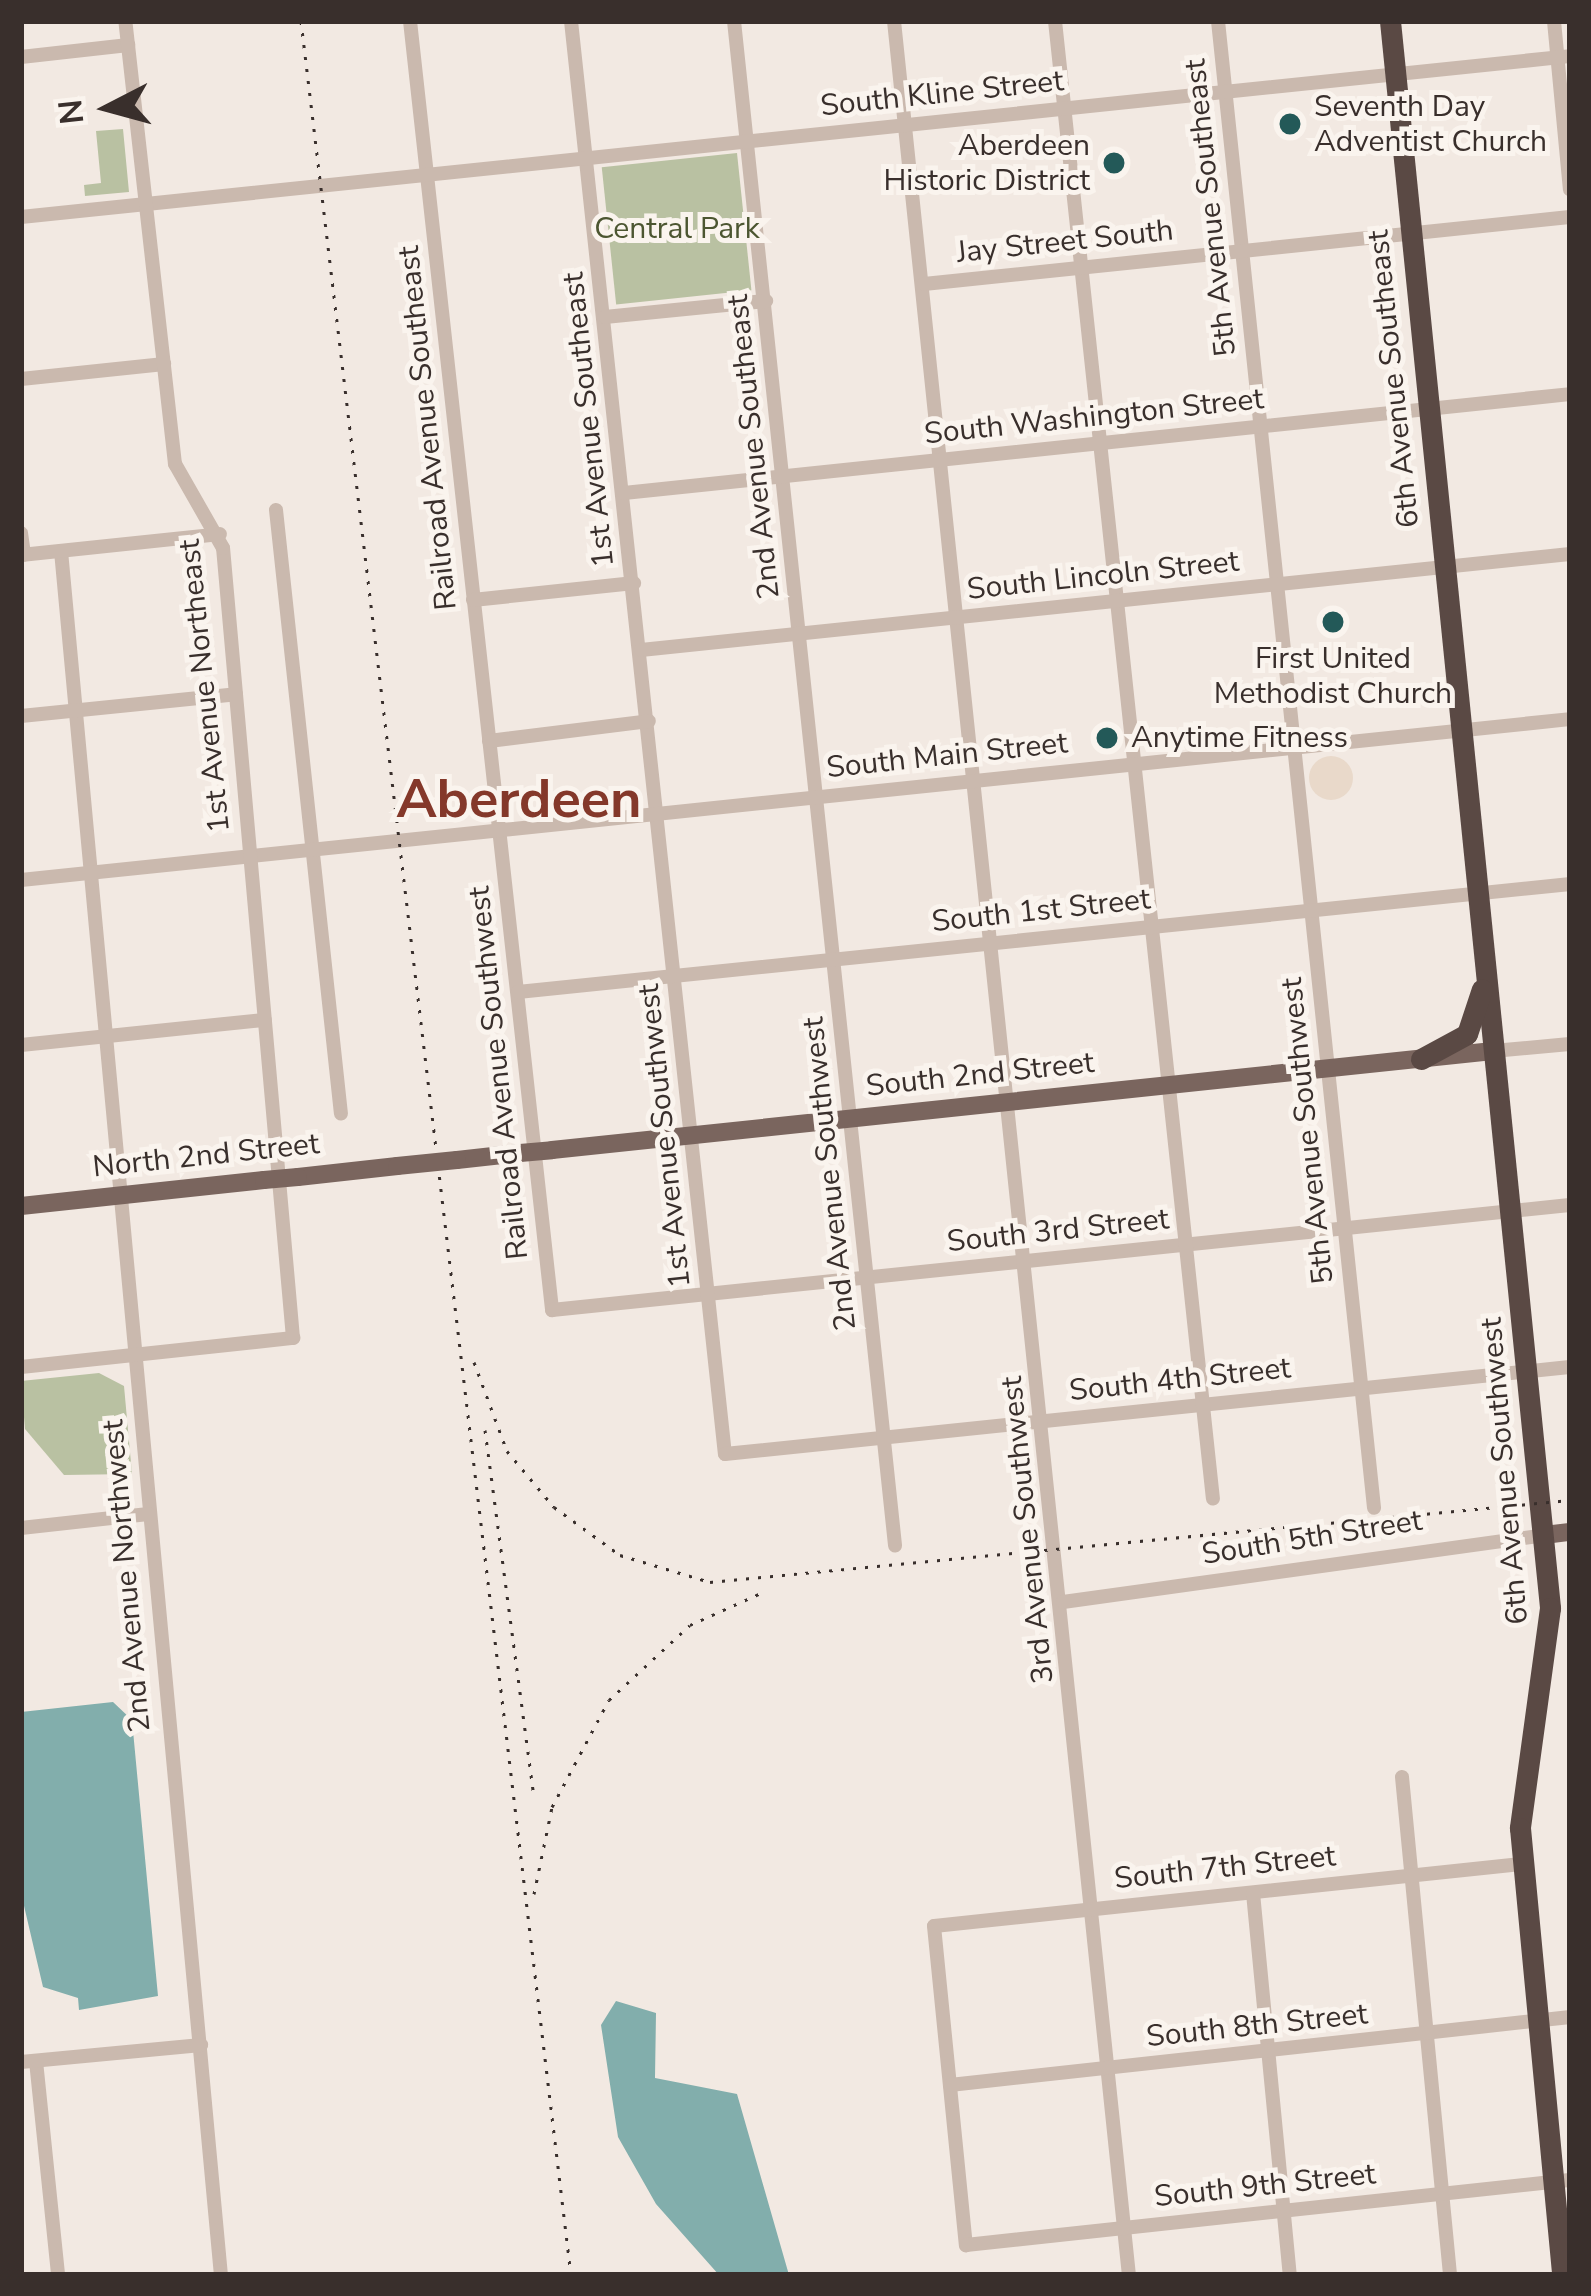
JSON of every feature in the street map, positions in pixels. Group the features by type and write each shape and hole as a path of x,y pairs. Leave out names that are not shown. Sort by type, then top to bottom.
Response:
{"highway":[{"name":"6th Avenue Southeast","path":"1390,21 1460,731"},
{"name":"6th Avenue Southwest","path":"1460,731 1544,1534 1550,1649 1522,1791 1521,1864 1537,2021 1562,2181 1562,2275"},
{"path":"1420,1059 1467,1034 1485,971"}],"main road":[{"name":"South 2nd Street","path":"397,1166 1493,1051"},
{"name":"North 2nd Street","path":"21,1206 397,1166"},
{"name":"South 5th Street","path":"1544,1534 1570,1532"}],"street":[{"name":"1st Avenue Northeast","path":"125,21 177,472 220,534 293,1338 134,1355"},
{"name":"Railroad Avenue Southeast","path":"410,21 500,830"},
{"name":"1st Avenue Southeast","path":"571,21 659,813"},
{"name":"2nd Avenue Southeast","path":"734,21 818,796"},
{"name":"3rd Avenue Southwest","path":"894,21 1045,1421 1130,2275"},
{"path":"1055,21 1213,1499"},
{"name":"5th Avenue Southeast","path":"1217,21 1297,747"},
{"path":"1554,21 1563,57 1570,189"},
{"path":"21,57 128,45"},
{"name":"South Kline Street","path":"21,218 1563,57"},
{"name":"Jay Street South","path":"923,284 1570,217"},
{"path":"605,317 766,301"},
{"path":"21,379 164,364"},
{"name":"South Washington Street","path":"624,493 1570,394"},
{"path":"276,510 341,1114"},
{"path":"21,533 22,555 220,534"},
{"name":"2nd Avenue Northwest","path":"61,551 221,2275"},
{"name":"South Lincoln Street","path":"641,650 1570,554"},
{"path":"473,600 634,583"},
{"path":"21,716 236,694"},
{"name":"South Main Street","path":"21,880 1570,719"},
{"path":"489,740 649,721"},
{"name":"5th Avenue Southwest","path":"1297,747 1374,1508"},
{"name":"2nd Avenue Southwest","path":"818,796 896,1546"},
{"name":"1st Avenue Southwest","path":"659,813 724,1454"},
{"name":"Railroad Avenue Southwest","path":"500,830 552,1310"},
{"name":"South 1st Street","path":"518,992 1570,884"},
{"path":"21,1045 265,1020"},
{"name":"South 2nd Street","path":"1493,1051 1570,1044"},
{"name":"South 3rd Street","path":"552,1310 1570,1205"},
{"path":"21,1367 134,1355"},
{"name":"South 4th Street","path":"724,1454 1570,1366"},
{"path":"21,1528 148,1514"},
{"name":"South 5th Street","path":"1063,1602 1544,1534"},
{"path":"1402,1777 1450,2275"},
{"name":"South 7th Street","path":"950,2085 934,1926 1521,1864"},
{"path":"1253,1892 1290,2275"},
{"name":"South 8th Street","path":"950,2085 1570,2017"},
{"path":"58,2275 29,2061 201,2045"},
{"name":"South 9th Street","path":"950,2085 966,2245 1562,2181"}],"green space":[{"path":"123,129 129,192 85,196 84,185 101,183 96,131"},
{"name":"Central Park","path":"737,153 751,290 616,304 602,167"},
{"path":"99,1373 124,1386 132,1474 64,1475 25,1429 21,1381"}],"shaded area":[{"path":"1331,756 1347,762 1353,778 1347,794 1331,800 1315,794 1309,778 1315,762"}],"water":[{"path":"113,1702 132,1720 158,1996 79,2010 78,1998 43,1987 21,1893 21,1712"},
{"path":"616,2001 656,2013 655,2078 737,2094 789,2275 719,2275 656,2204 618,2137 601,2025"}],"railway":[{"path":"301,21 571,2275"},
{"path":"474,1362 507,1451 554,1507 620,1555 710,1582 1570,1500"},
{"path":"485,1430 533,1791"},
{"path":"534,1894 552,1807 609,1700 690,1625 763,1592"}],"place":[{"name":"Seventh Day Adventist Church","path":"1290,124"},
{"name":"Aberdeen Historic District","path":"1114,163"},
{"name":"First United Methodist Church","path":"1333,622"},
{"name":"Anytime Fitness","path":"1107,738"}],"district":[{"name":"Aberdeen","path":"519,799"}]}
